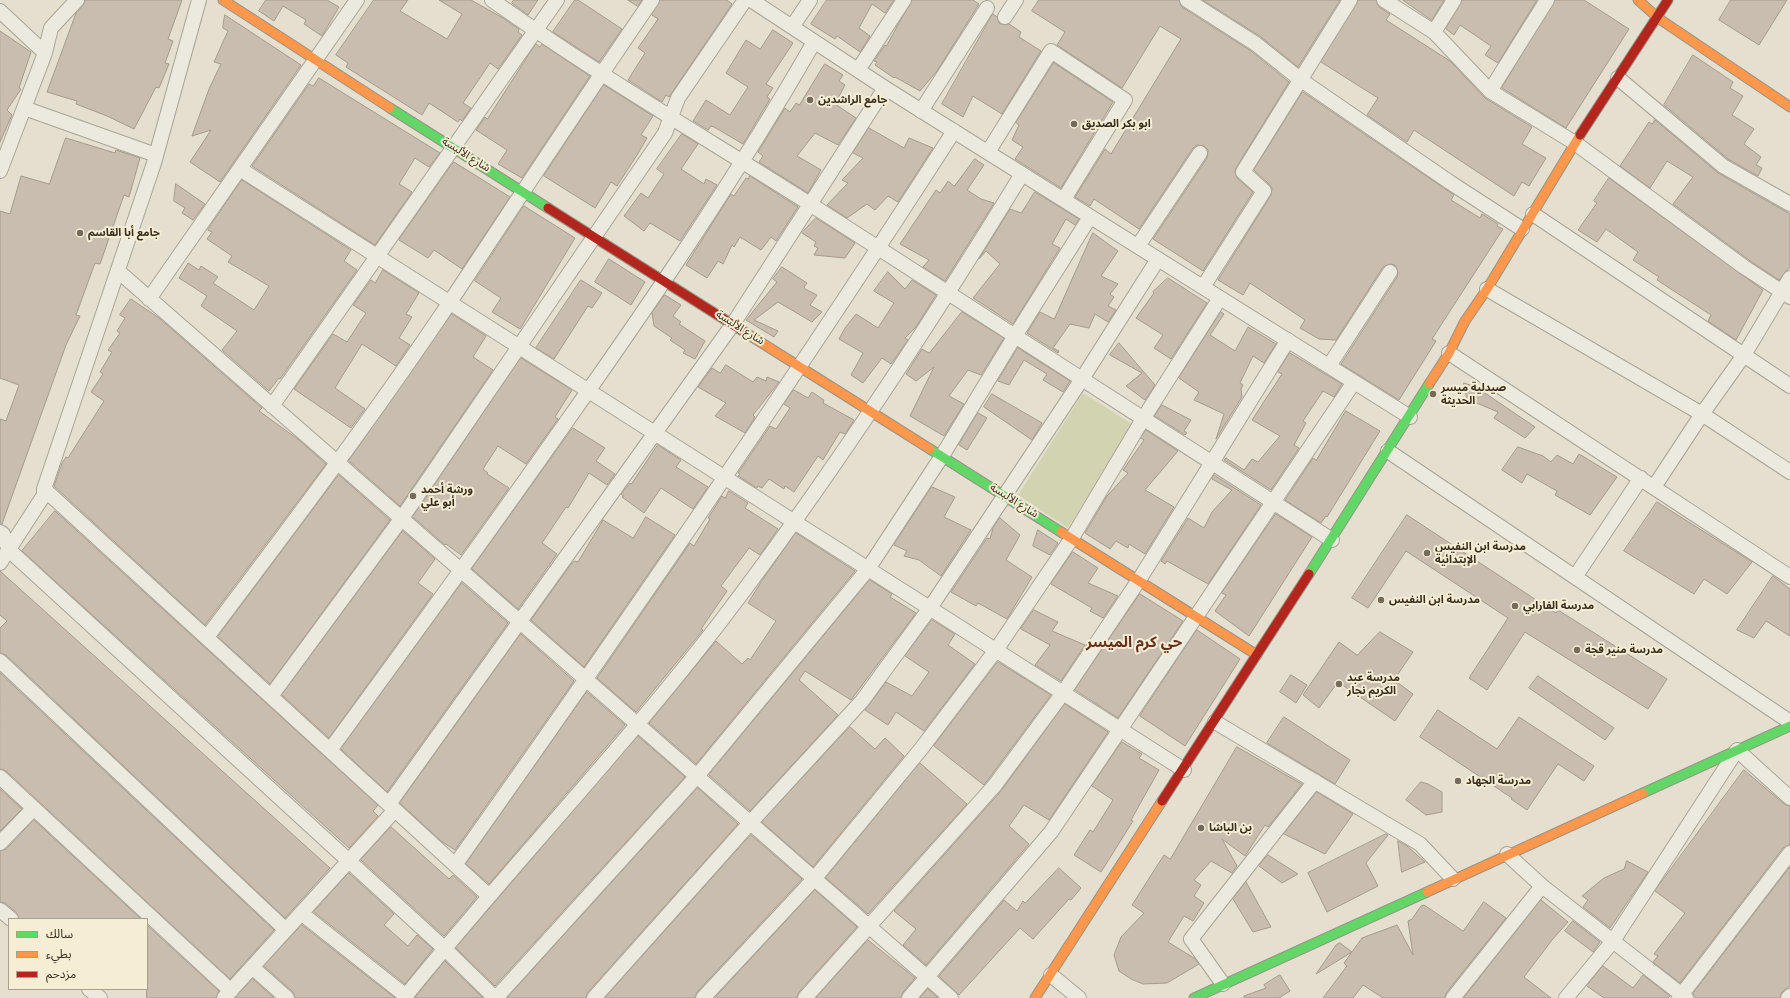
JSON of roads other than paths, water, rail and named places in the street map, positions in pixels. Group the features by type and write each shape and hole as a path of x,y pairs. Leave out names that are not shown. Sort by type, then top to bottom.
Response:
{"street":[{"path":"0,171 3,154 24,108 45,53 51,28 77,0"},
{"path":"0,563 44,495 44,489 156,155 199,0"},
{"name":"شارع الألبسة","path":"223,0 316,61 1257,655"},
{"path":"149,299 357,0"},
{"path":"492,0 536,31 670,118 879,248 1332,540"},
{"path":"272,406 558,0"},
{"path":"207,637 338,463 450,302 522,191 652,0"},
{"path":"271,696 402,518 520,347 594,236 665,134 678,98 745,0"},
{"path":"751,0 885,88 1410,417"},
{"path":"792,27 810,0"},
{"path":"858,70 904,0"},
{"path":"1005,17 1016,0"},
{"path":"1187,0 1256,44 1302,80 1451,183 1522,229"},
{"path":"1203,287 1264,191 1243,172 1302,80 1350,0"},
{"path":"1384,0 1434,32 1490,91 1575,143 1744,267 1785,294"},
{"path":"1434,32 1454,0"},
{"path":"1490,91 1547,0"},
{"path":"1638,0 1658,18 1790,107"},
{"path":"1035,998 1184,770 1388,452 1449,352 1465,321 1488,289 1522,229 1533,214 1575,143 1658,18 1668,0"},
{"path":"921,110 987,8"},
{"path":"0,11 45,53"},
{"path":"330,750 462,571 665,281 769,121 814,42"},
{"path":"988,152 1051,51 1125,100 1064,199"},
{"path":"1618,78 1723,166 1790,204"},
{"path":"0,777 227,994 348,862 392,807 520,621 654,432 733,324 885,88"},
{"path":"24,108 156,155"},
{"path":"455,865 586,680 800,367 954,131"},
{"path":"1138,246 1200,153"},
{"path":"240,169 1184,770"},
{"path":"301,913 405,997 488,895 638,725 724,616 794,521 871,411 949,294 1022,174"},
{"path":"1533,214 1790,386"},
{"path":"0,532 3,534 9,550 348,862 444,948 495,998 697,776 868,569 942,456 1014,336 1090,217"},
{"path":"594,998 750,823 862,701 930,608 1082,380 1158,259"},
{"path":"118,271 951,998"},
{"path":"1329,366 1390,272"},
{"path":"1654,487 1702,414 1785,294 1790,278"},
{"path":"1488,289 1702,414 1790,472"},
{"path":"703,998 814,879 921,749 996,650 1072,538 1143,419 1220,298"},
{"path":"805,998 870,927 995,785 1063,693 1139,580 1288,340"},
{"path":"1449,352 1790,577"},
{"path":"909,998 928,978 1051,832 1354,382"},
{"path":"1388,452 1790,722"},
{"path":"1575,577 1641,478"},
{"path":"44,489 488,895"},
{"path":"0,661 286,930"},
{"path":"1214,722 1420,844 1453,879"},
{"path":"1194,998 1790,726"},
{"path":"1738,750 1790,798"},
{"path":"1566,998 1613,941 1738,750"},
{"path":"1223,984 1191,939 1315,781"},
{"path":"0,843 34,808"},
{"path":"1507,854 1542,886 1682,997 1790,853"},
{"path":"1453,998 1542,886"},
{"path":"0,910 10,918"},
{"path":"252,967 288,998"},
{"path":"1051,975 1079,998"},
{"path":"91,990 100,998"}],"place":[{"name":"جامع الراشدين","path":"810,100"},
{"name":"ابو بكر الصديق","path":"1074,124"},
{"name":"جامع أبا القاسم","path":"80,233"},
{"name":"صيدلية ميسر الحديثة","path":"1433,394"},
{"name":"ورشة أحمد أبو علي","path":"413,496"},
{"name":"مدرسة ابن النفيس الإبتدائية","path":"1427,553"},
{"name":"مدرسة ابن النفيس","path":"1381,600"},
{"name":"مدرسة الفارابي","path":"1515,606"},
{"name":"مدرسة منير قجة","path":"1577,650"},
{"name":"مدرسة عبد الكريم نجار","path":"1339,684"},
{"name":"مدرسة الجهاد","path":"1458,781"},
{"name":"بن الباشا","path":"1201,828"}],"district":[{"name":"حي كرم الميسر","path":"1134,643"}]}
